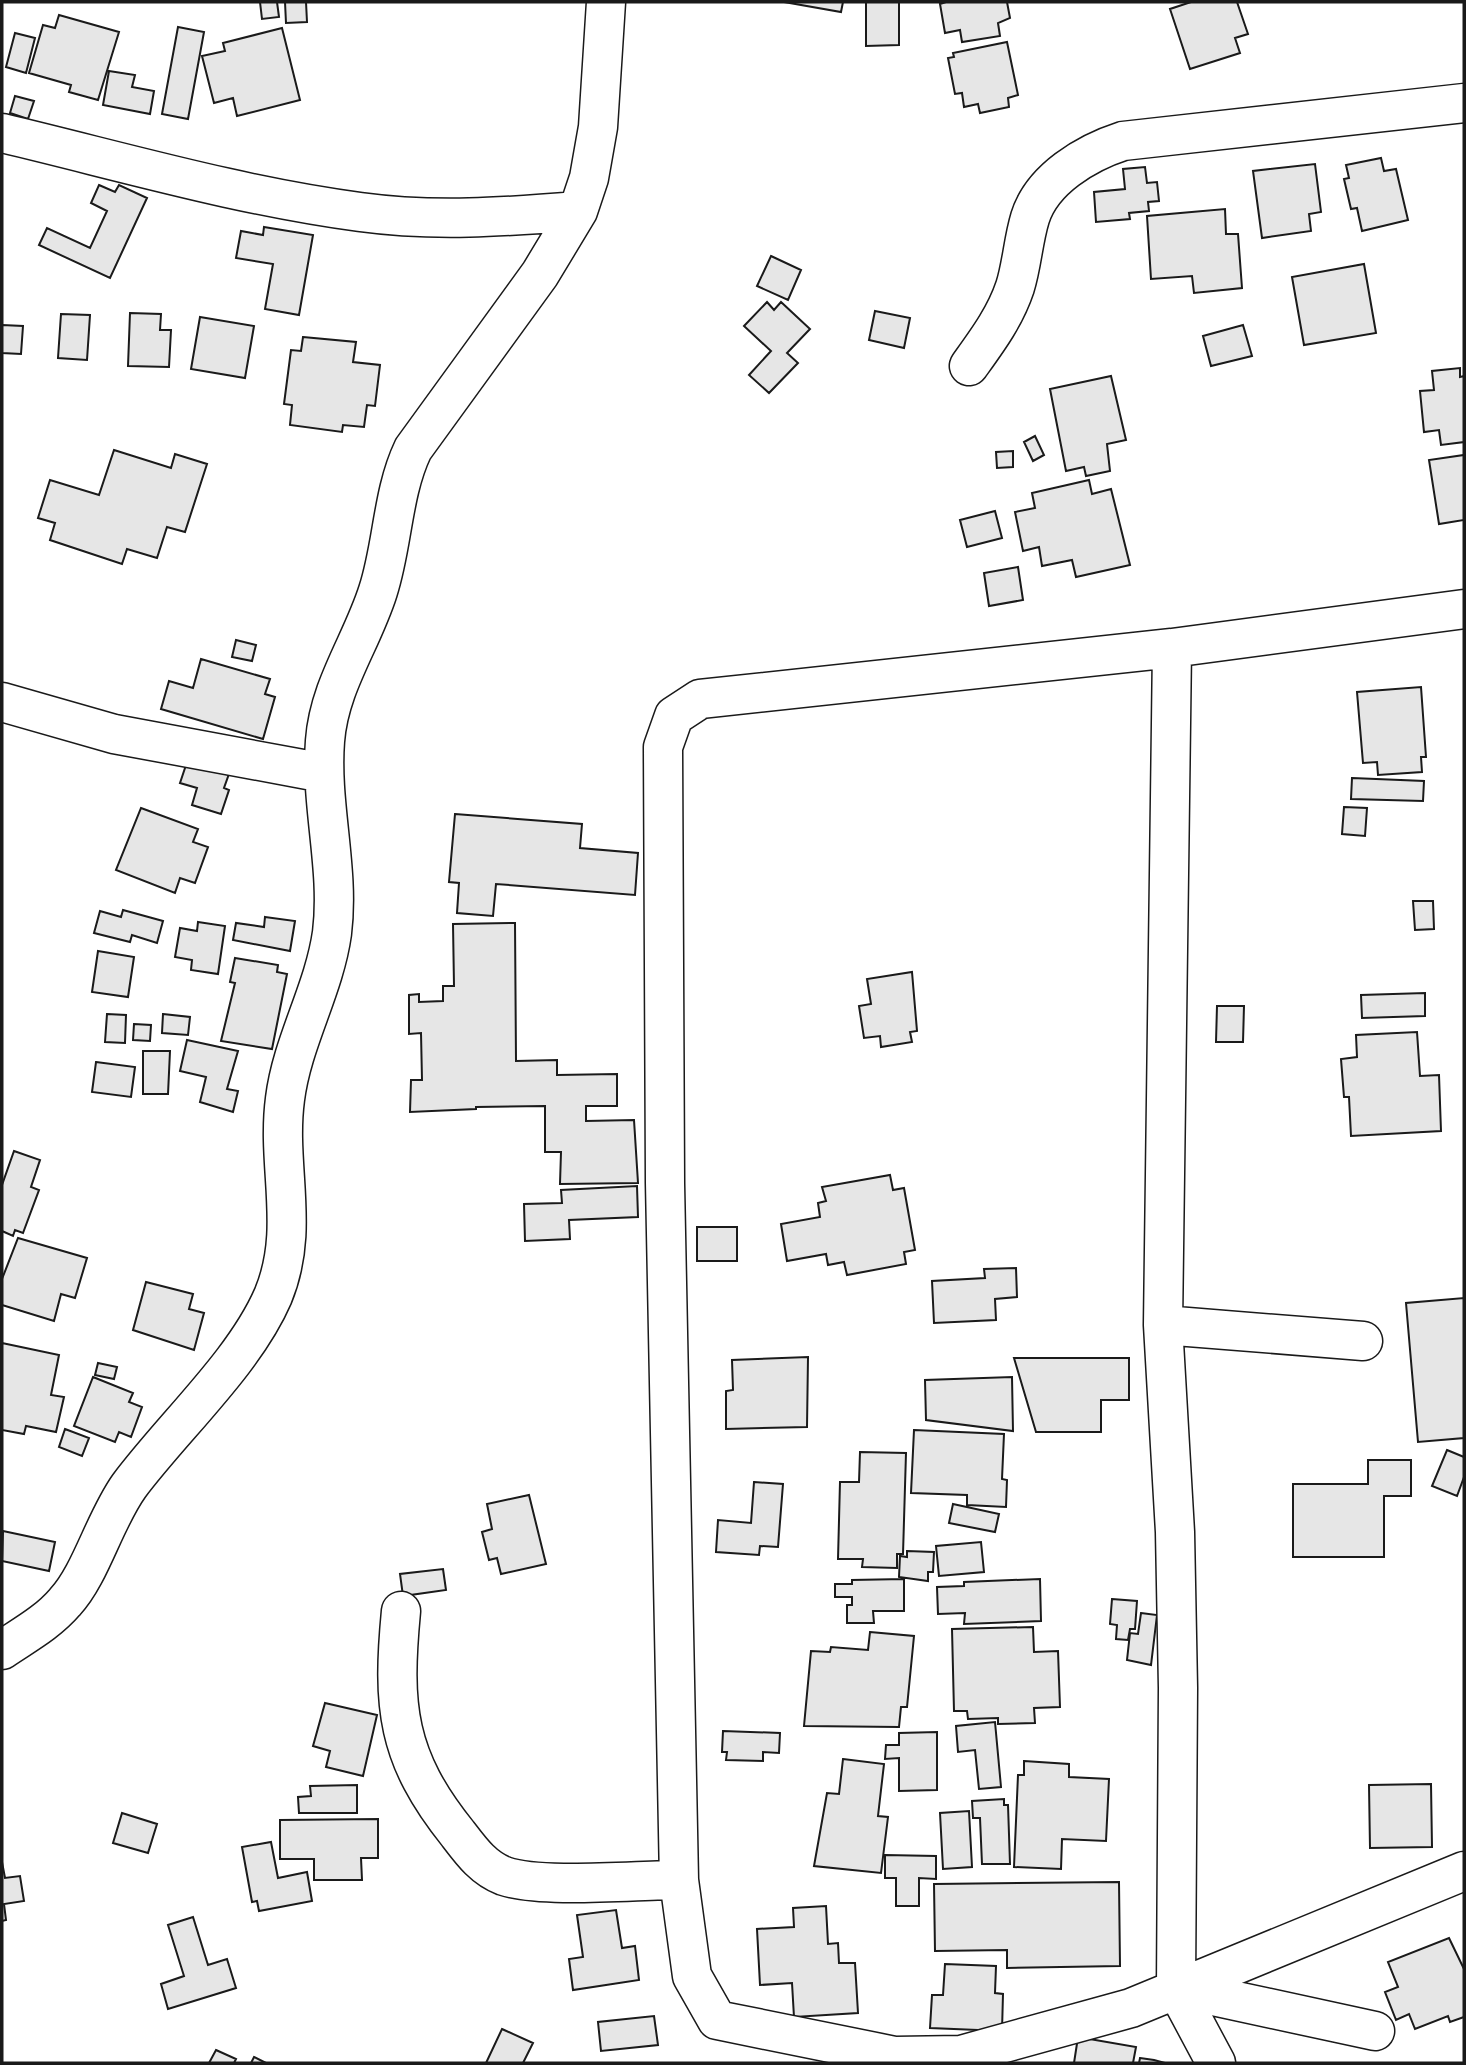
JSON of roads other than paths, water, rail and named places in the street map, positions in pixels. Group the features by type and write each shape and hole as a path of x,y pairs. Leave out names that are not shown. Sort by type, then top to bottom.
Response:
{"street":[{"path":"2,1650 40,1626 67,1601 84,1572 105,1524 128,1489 241,1349 272,1297 288,1248 285,1099 322,979 331,933 332,874 324,773 327,717 379,590 408,458 419,437 540,274 578,211 589,178 597,127 606,2"},
{"path":"969,366 998,325 1009,301 1035,206 1059,179 1086,155 1122,141 1464,103"},
{"path":"2,133 266,197 361,212 491,218 578,211"},
{"path":"1464,608 1172,648 700,699 674,716 663,747 663,949 679,1880 692,1976 717,2020 895,2056 961,2056 1131,2008 1464,1871"},
{"path":"1172,648 1163,1325 1175,1532 1178,1688 1176,1989 1216,2063"},
{"path":"2,702 114,734 324,773"},
{"path":"1163,1325 1363,1341"},
{"path":"401,1611 395,1670 402,1737 437,1808 477,1858 493,1871 524,1881 679,1880"},
{"path":"1176,1989 1375,2031"}]}
